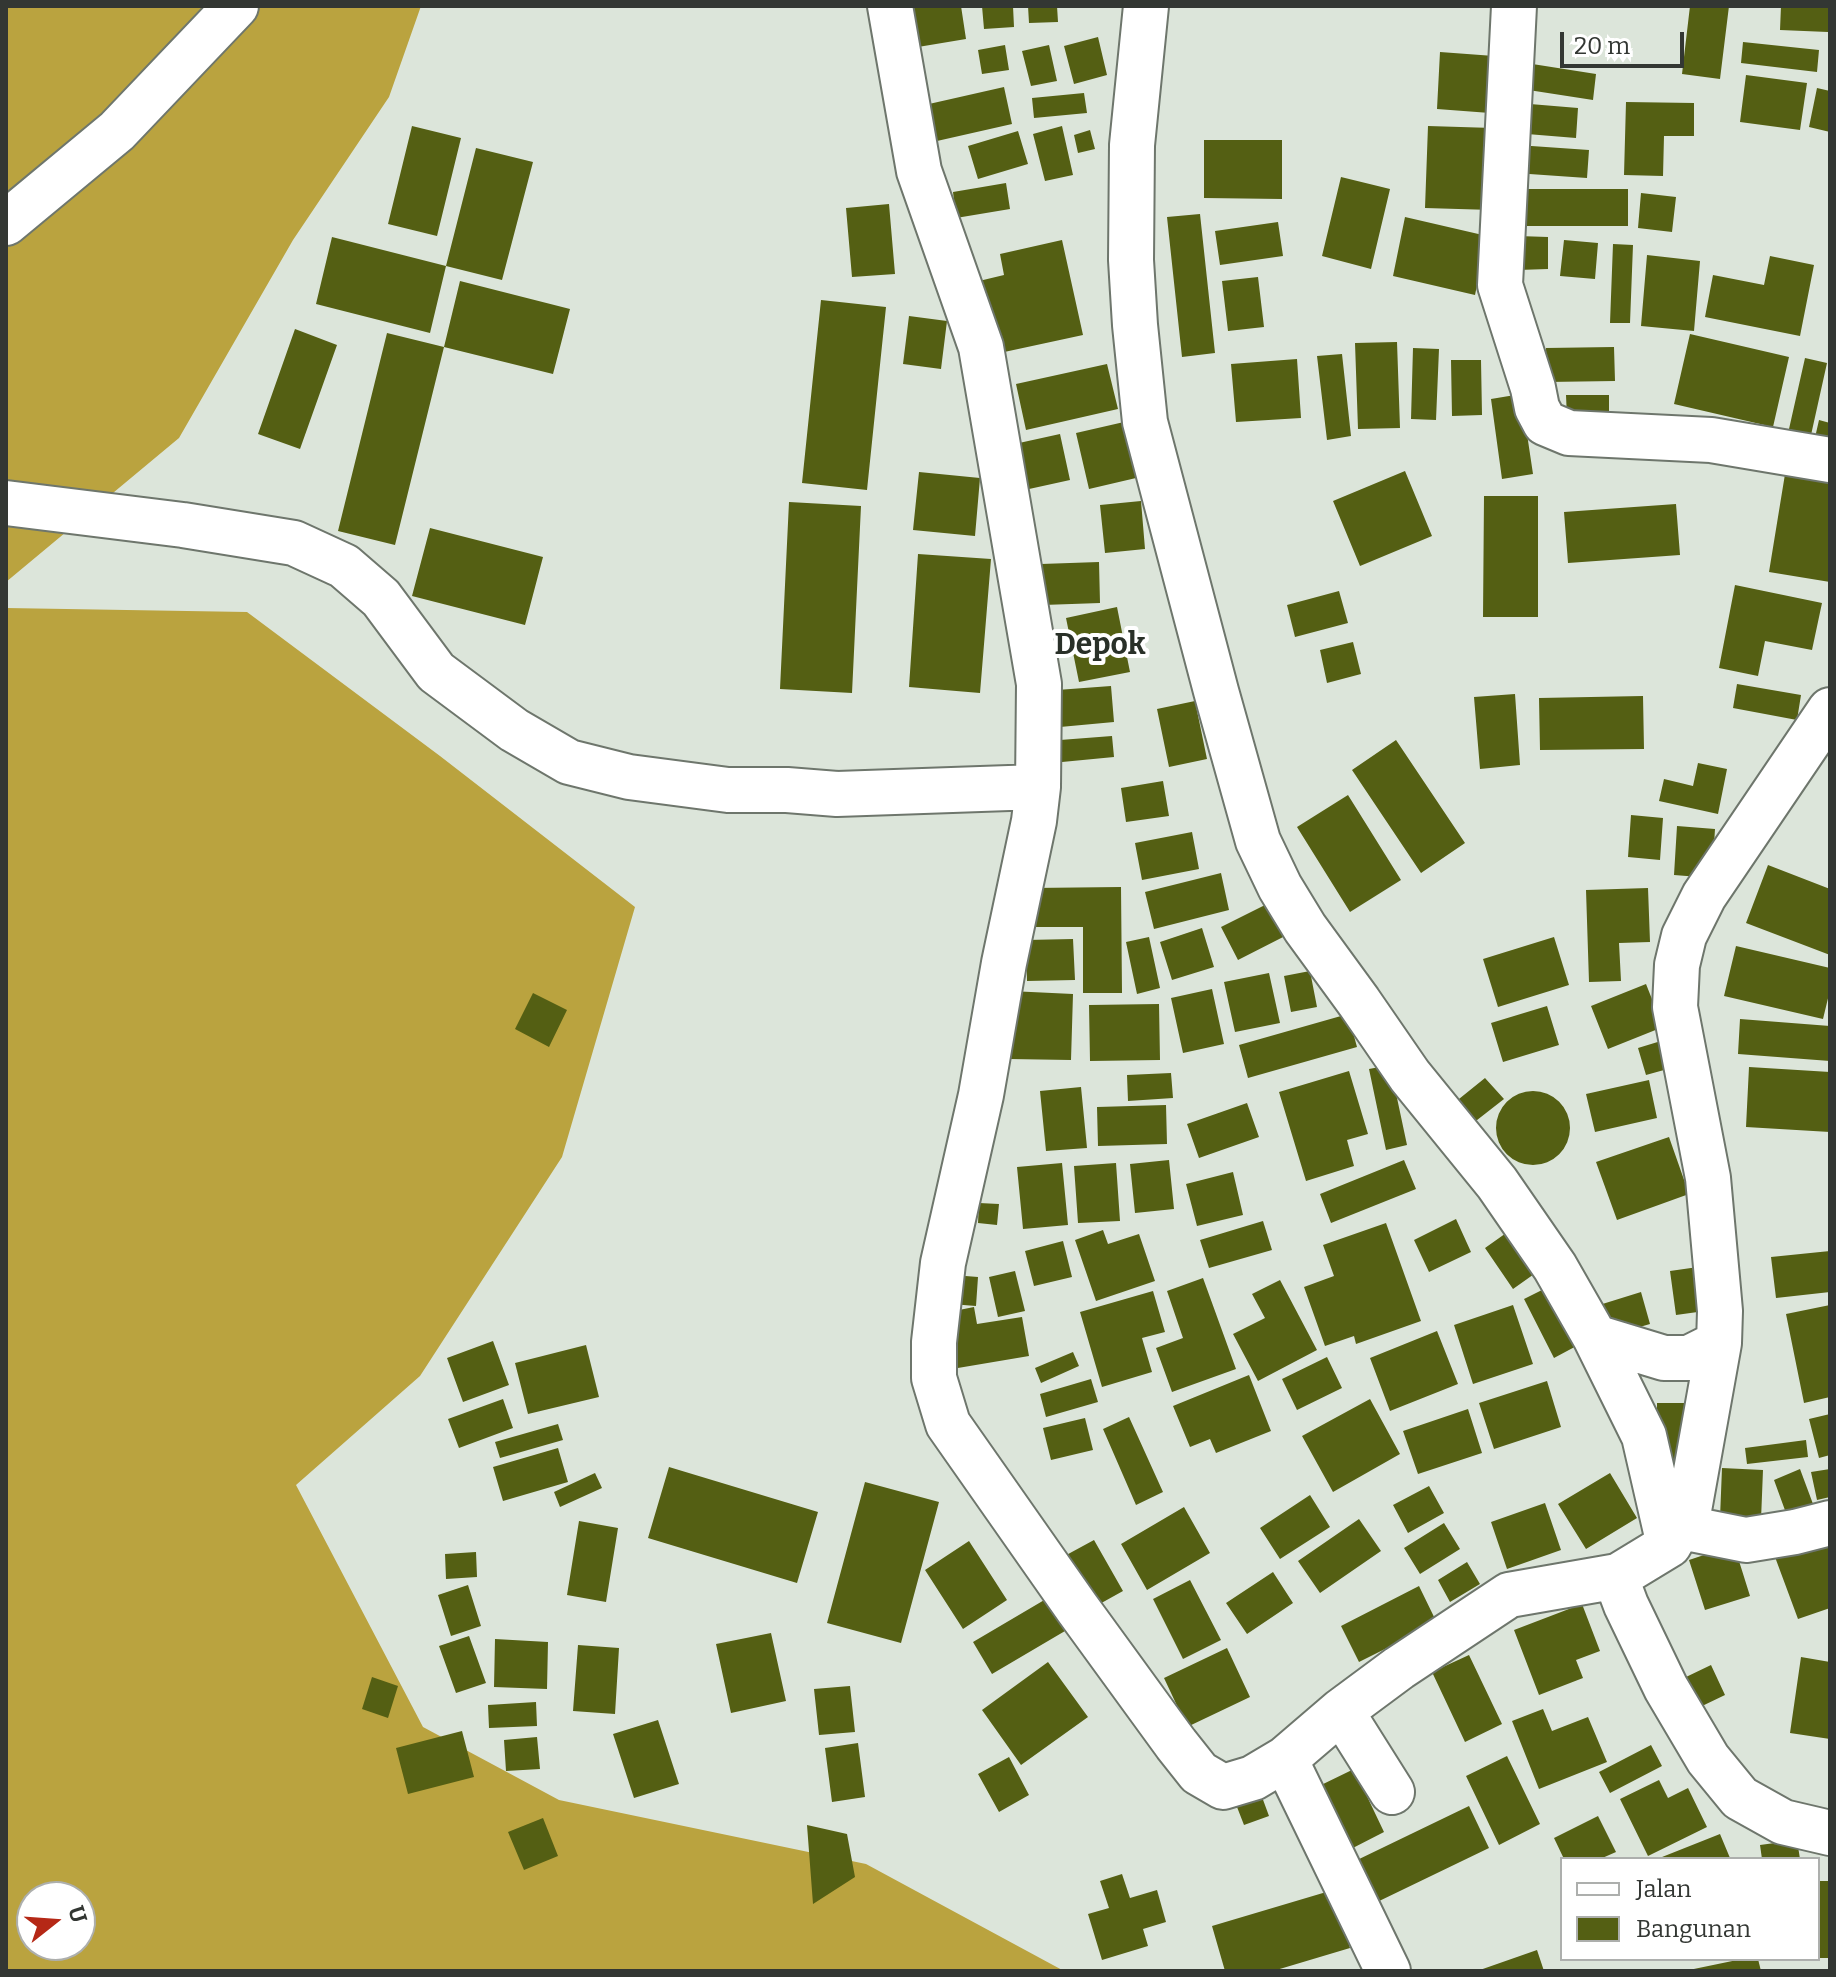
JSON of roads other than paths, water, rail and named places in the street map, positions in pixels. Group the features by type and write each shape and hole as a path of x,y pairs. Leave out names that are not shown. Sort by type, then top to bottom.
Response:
{"street":[{"path":"6,223 117,131 236,6"},
{"path":"890,6 919,171 981,347 1039,684 1038,787 1034,821 1006,948 981,1095 943,1263 934,1342 934,1378 948,1424 1077,1608 1199,1773 1223,1787 1253,1778 1285,1759 1341,1711 1399,1668 1509,1595 1618,1576 1675,1536 1689,1510 1719,1343 1720,1311 1708,1178 1675,1007 1677,965 1684,936 1704,896 1830,710"},
{"path":"1146,6 1132,145 1131,260 1145,422 1258,841 1280,887 1305,928 1410,1076 1497,1183 1555,1267 1595,1337 1644,1436 1675,1536"},
{"path":"1514,6 1500,285 1537,408 1545,423 1569,433 1711,440 1830,460"},
{"path":"6,503 183,525 294,543 344,566 381,598 436,672 514,730 569,762 629,777 728,790 837,794 1038,787"},
{"path":"1595,1337 1664,1358 1689,1358 1719,1343"},
{"path":"1675,1536 1746,1540 1830,1523"},
{"path":"1618,1576 1626,1605 1666,1688 1708,1759 1740,1798 1783,1822 1830,1833"},
{"path":"1341,1711 1392,1792"},
{"path":"1285,1759 1388,1971"}],"district":[{"name":"Depok","path":"1100,646"}]}
